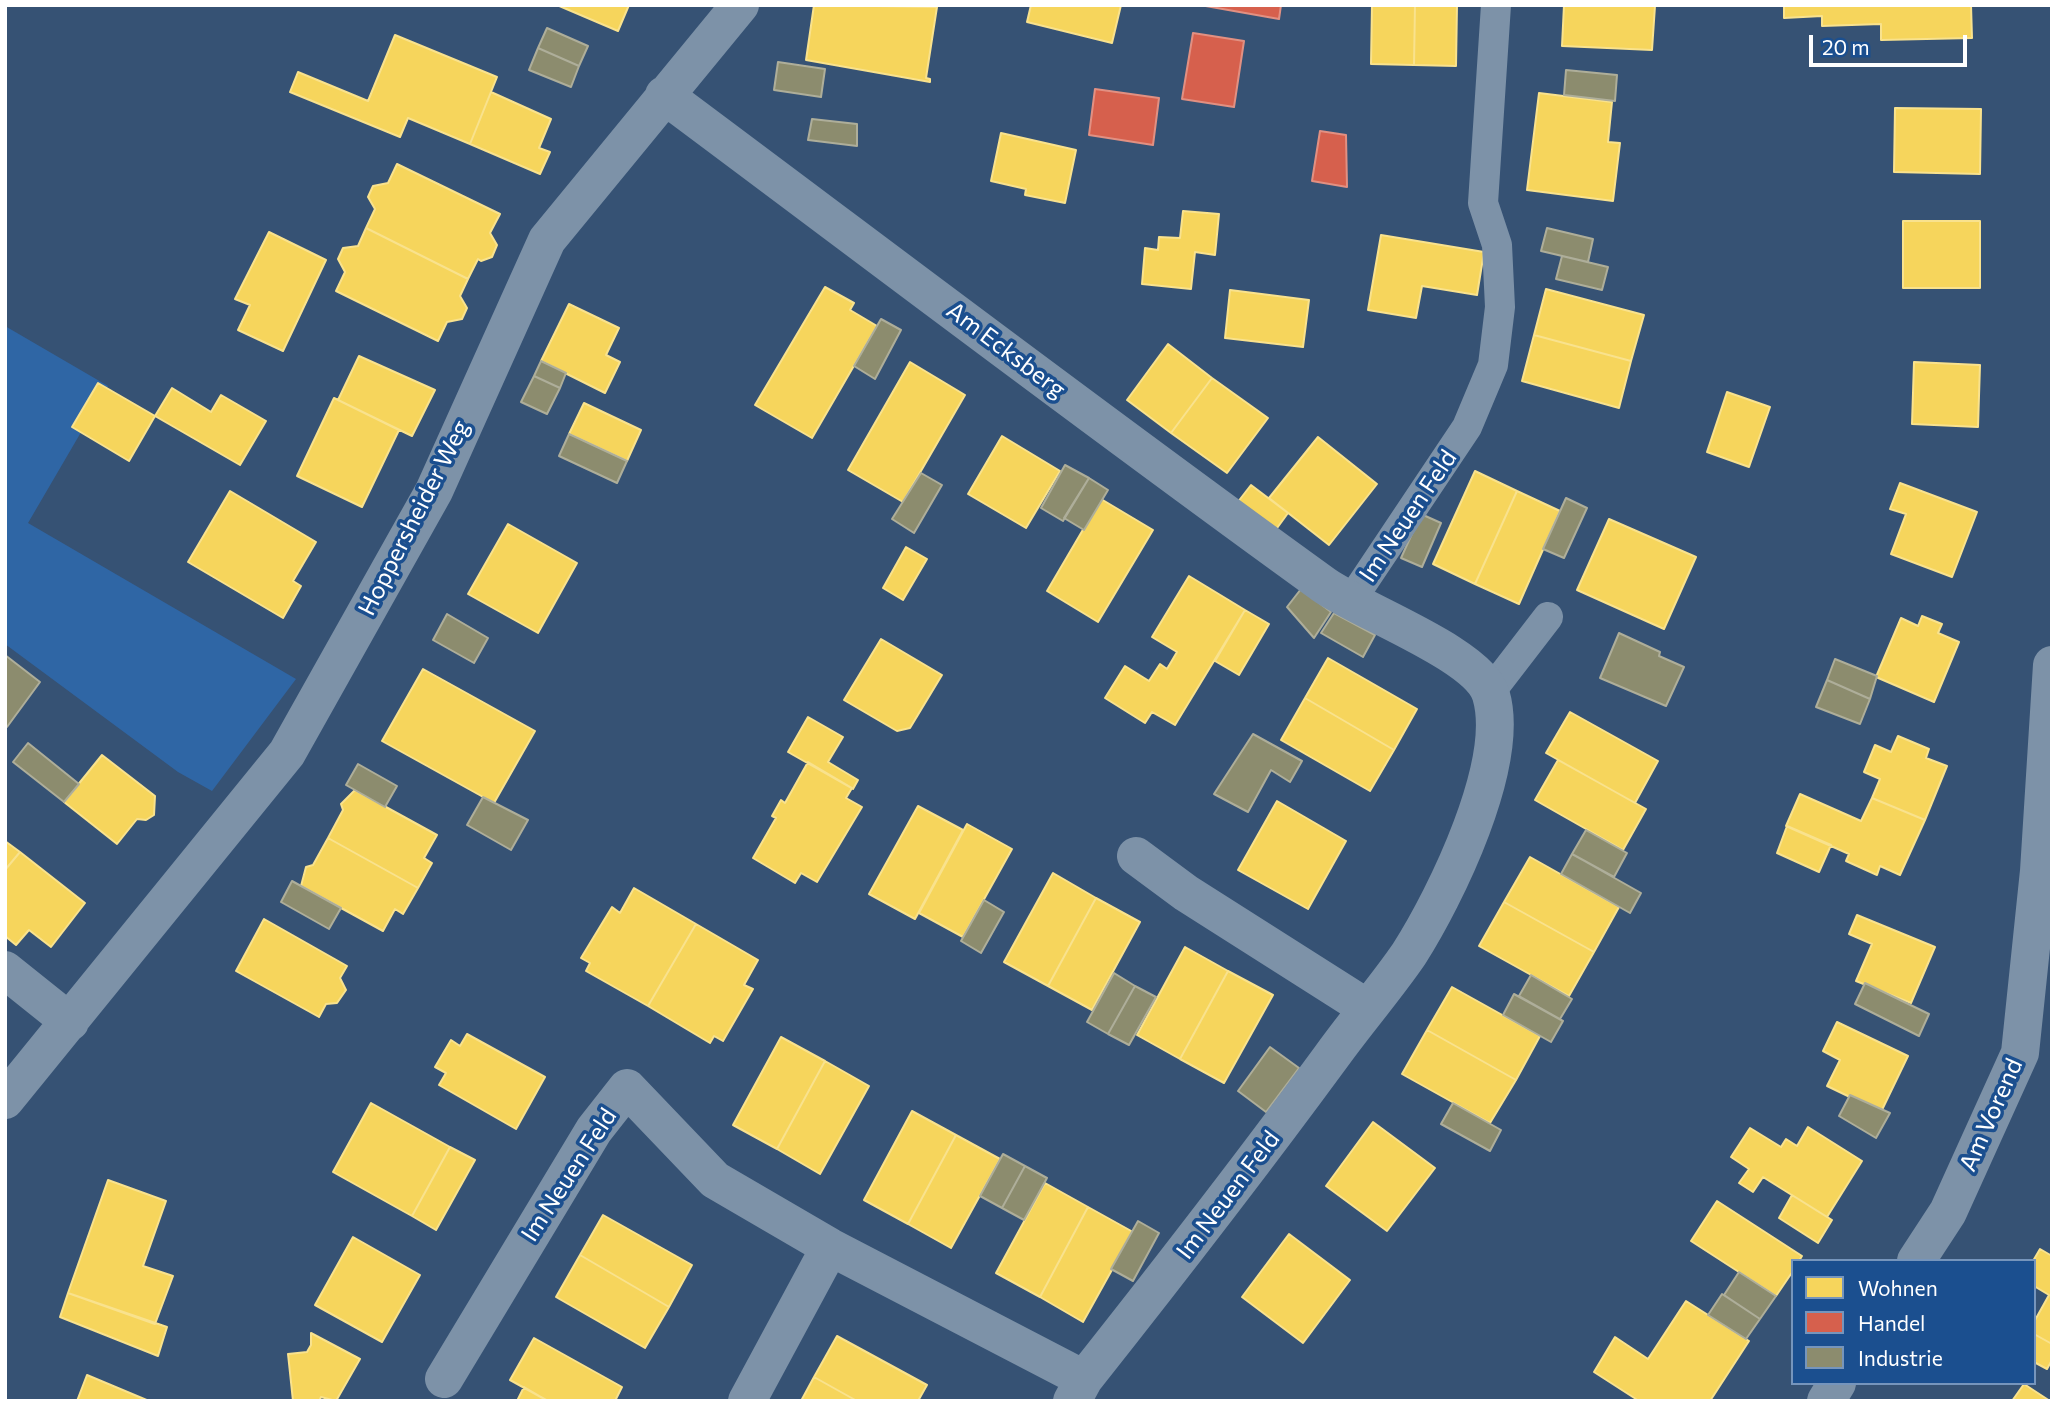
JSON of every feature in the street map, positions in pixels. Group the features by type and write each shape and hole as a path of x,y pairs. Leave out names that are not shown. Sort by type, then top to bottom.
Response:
{"street":[{"name":"Hoppersheider Weg","path":"5,1100 288,752 434,491 547,240 740,5"},
{"name":"Am Ecksberg","path":"664,95 1204,498 1350,602"},
{"name":"Im Neuen Feld","path":"444,1379 594,1130 627,1088 715,1180 1078,1390 1229,1196 1409,953 1467,844 1488,771 1495,729 1490,691 1466,663 1350,602"},
{"name":"Am Vorend","path":"1917,1259 1948,1212 2020,1053 2039,871 2052,665"},
{"path":"1136,856 1186,893 1367,1008"},
{"path":"5,970 70,1022"},
{"path":"747,1401 830,1247"},
{"path":"1826,1401 1837,1385"}],"lane":[{"name":"Im Neuen Feld","path":"1350,602 1467,428 1493,365 1500,307 1497,245 1483,202 1496,5"},
{"path":"1490,691 1548,617"}],"shaded area":[{"path":"5,326 108,386 28,523 296,679 212,791 178,772 5,644"}],"building: Wohnen":[{"path":"557,5 629,5 618,31"},
{"path":"814,5 937,7 926,78 930,79 930,82 806,60"},
{"path":"1031,5 1121,5 1112,43 1027,22"},
{"path":"1372,5 1415,5 1414,65 1371,64"},
{"path":"1415,5 1457,5 1456,66 1414,65"},
{"path":"1564,5 1664,5 1655,6 1652,50 1562,46"},
{"path":"1784,5 1971,5 1972,38 1881,40 1881,24 1822,26 1822,16 1784,18"},
{"path":"395,35 497,77 470,144 408,118 400,137 290,92 298,72 368,101"},
{"path":"491,92 551,119 539,148 550,152 540,174 470,144"},
{"path":"1539,93 1612,102 1608,142 1620,143 1613,201 1527,190"},
{"path":"1895,108 1981,109 1980,174 1894,172"},
{"path":"1001,133 1076,150 1065,203 1025,195 1026,189 991,181"},
{"path":"397,164 500,214 490,233 497,245 492,257 481,261 478,259 468,279 366,228 375,209 368,197 373,186 388,183"},
{"path":"1183,211 1219,214 1215,255 1195,252 1191,289 1142,284 1145,248 1158,250 1159,237 1180,238"},
{"path":"1903,221 1980,221 1980,288 1903,288"},
{"path":"366,228 468,279 460,296 467,308 462,319 447,322 438,341 336,291 345,272 338,259 343,248 358,246"},
{"path":"269,232 326,260 283,351 238,330 250,305 235,299"},
{"path":"1381,235 1484,252 1477,295 1422,286 1416,318 1368,310"},
{"path":"825,287 854,303 850,310 877,326 812,438 755,405"},
{"path":"1546,289 1644,315 1631,361 1534,335"},
{"path":"1230,290 1309,300 1303,347 1225,338"},
{"path":"569,304 619,328 606,355 620,362 605,393 541,361"},
{"path":"1534,335 1631,361 1619,408 1522,381"},
{"path":"1168,344 1212,378 1171,433 1127,400"},
{"path":"359,356 435,390 412,436 338,400"},
{"path":"910,362 965,395 903,502 848,470"},
{"path":"1914,362 1980,365 1978,427 1912,424"},
{"path":"1212,378 1268,418 1227,473 1171,433"},
{"path":"98,383 155,416 129,461 72,427"},
{"path":"172,388 211,412 221,395 266,421 240,465 155,416"},
{"path":"1727,392 1770,407 1749,467 1707,452"},
{"path":"334,398 399,430 362,507 297,476"},
{"path":"584,403 641,430 627,461 569,434"},
{"path":"1002,436 1060,471 1026,528 968,494"},
{"path":"1318,437 1377,484 1329,545 1269,498"},
{"path":"1475,471 1517,491 1475,584 1433,564"},
{"path":"1900,483 1977,512 1952,577 1891,554 1906,514 1890,509"},
{"path":"1251,485 1288,513 1272,535 1234,507"},
{"path":"230,491 316,542 293,581 301,586 283,618 188,562"},
{"path":"1517,491 1560,511 1519,604 1475,584"},
{"path":"1101,499 1153,530 1098,622 1047,591"},
{"path":"1609,519 1696,557 1664,629 1577,590"},
{"path":"508,524 577,563 538,633 468,594"},
{"path":"906,547 927,559 903,600 883,588"},
{"path":"1189,576 1245,610 1175,725 1152,712 1145,723 1105,698 1125,666 1149,681 1160,664 1167,669 1177,652 1152,637"},
{"path":"1245,610 1269,624 1239,675 1215,661"},
{"path":"1922,616 1942,624 1938,633 1959,642 1934,702 1876,677 1901,618 1918,626"},
{"path":"881,639 942,675 910,728 897,731 844,700"},
{"path":"1328,658 1417,709 1394,750 1305,698"},
{"path":"423,669 535,731 494,803 382,741"},
{"path":"1305,698 1394,750 1370,791 1281,740"},
{"path":"1570,712 1658,761 1635,803 1546,753"},
{"path":"808,717 843,737 828,762 858,780 853,789 788,752"},
{"path":"1898,736 1929,749 1926,758 1947,766 1925,820 1872,798 1880,779 1864,772 1875,745 1891,752"},
{"path":"102,755 155,796 154,815 146,820 137,819 117,844 64,802"},
{"path":"1558,760 1646,809 1623,850 1535,800"},
{"path":"808,762 852,788 846,798 862,807 817,882 801,873 795,883 753,858 776,818 772,816 781,800 785,803"},
{"path":"355,790 437,835 424,858 432,863 418,888 328,838 343,810 341,804"},
{"path":"1800,794 1861,821 1872,798 1925,820 1900,875 1880,866 1877,875 1846,861 1849,854 1786,826"},
{"path":"1277,801 1346,841 1308,909 1238,870"},
{"path":"918,806 963,830 915,919 869,894"},
{"path":"967,824 1012,849 963,937 919,913"},
{"path":"1787,826 1831,845 1819,872 1777,853"},
{"path":"328,838 418,888 403,914 395,909 383,931 301,886 306,867 313,865"},
{"path":"5,841 20,852 5,870"},
{"path":"20,852 85,903 51,947 29,930 16,945 5,936 5,870"},
{"path":"1530,857 1619,907 1594,952 1504,902"},
{"path":"1053,873 1096,898 1048,986 1004,962"},
{"path":"634,888 696,924 648,1006 586,971 590,963 581,958 612,907 620,913"},
{"path":"1096,898 1140,922 1092,1010 1048,986"},
{"path":"1504,902 1594,952 1569,996 1479,946"},
{"path":"1857,915 1935,947 1911,1003 1856,981 1872,944 1849,934"},
{"path":"264,919 347,966 340,978 346,990 337,1003 326,1004 319,1017 236,971"},
{"path":"696,924 758,960 744,985 753,989 723,1041 714,1036 710,1043 648,1006"},
{"path":"1185,947 1228,971 1180,1059 1137,1035"},
{"path":"1228,971 1273,995 1224,1083 1180,1059"},
{"path":"1452,987 1540,1036 1516,1080 1427,1030"},
{"path":"1837,1022 1908,1056 1881,1112 1827,1086 1840,1060 1823,1051"},
{"path":"1427,1030 1516,1080 1490,1123 1402,1074"},
{"path":"467,1034 545,1077 516,1129 439,1085 446,1073 435,1067 451,1040 460,1046"},
{"path":"781,1037 825,1061 777,1149 733,1125"},
{"path":"825,1061 869,1086 820,1174 777,1149"},
{"path":"371,1103 450,1147 412,1216 333,1172"},
{"path":"912,1111 956,1135 908,1224 864,1200"},
{"path":"1373,1122 1435,1168 1387,1231 1326,1186"},
{"path":"1808,1127 1862,1161 1827,1217 1763,1177 1753,1192 1739,1183 1749,1169 1731,1157 1750,1128 1781,1147 1786,1139 1797,1146"},
{"path":"956,1135 1000,1159 951,1248 908,1224"},
{"path":"450,1147 475,1160 436,1230 412,1216"},
{"path":"108,1180 166,1201 143,1266 173,1276 155,1324 68,1293"},
{"path":"1045,1183 1088,1207 1040,1297 996,1273"},
{"path":"1792,1195 1832,1220 1818,1243 1779,1218"},
{"path":"1717,1201 1802,1256 1800,1259 1791,1259 1791,1274 1776,1296 1691,1241"},
{"path":"1088,1207 1133,1232 1083,1322 1040,1297"},
{"path":"603,1215 692,1265 669,1307 580,1255"},
{"path":"1289,1234 1350,1280 1303,1343 1242,1297"},
{"path":"353,1237 420,1275 382,1342 315,1305"},
{"path":"2040,1249 2052,1256 2052,1344 2036,1335 2036,1318 2049,1295 2036,1287 2034,1259"},
{"path":"580,1255 669,1307 645,1348 556,1297"},
{"path":"68,1293 167,1327 158,1356 60,1317"},
{"path":"1686,1301 1749,1341 1710,1401 1639,1401 1594,1372 1615,1337 1648,1359"},
{"path":"311,1333 360,1359 336,1401 321,1397 319,1401 293,1401 288,1354 307,1352 311,1345"},
{"path":"2036,1335 2052,1344 2052,1360 2047,1369 2036,1363"},
{"path":"837,1336 927,1385 918,1401 857,1401 814,1377"},
{"path":"534,1338 622,1387 615,1401 548,1401 510,1380"},
{"path":"87,1375 149,1401 77,1401"},
{"path":"814,1377 857,1401 801,1401"},
{"path":"2026,1385 2050,1401 2012,1401"},
{"path":"524,1387 548,1401 517,1401"}],"building: Handel":[{"path":"1200,5 1281,5 1279,19"},
{"path":"1193,33 1244,41 1234,107 1182,99"},
{"path":"1095,89 1159,98 1153,145 1089,135"},
{"path":"1320,131 1346,135 1347,187 1312,181"}],"building: Industrie":[{"path":"547,28 588,46 579,66 538,48"},
{"path":"538,48 579,66 571,87 529,70"},
{"path":"778,62 825,69 821,97 774,90"},
{"path":"1566,70 1617,75 1615,101 1564,95"},
{"path":"812,119 857,124 857,146 808,140"},
{"path":"1547,228 1593,239 1588,262 1541,251"},
{"path":"1562,256 1608,267 1602,290 1556,279"},
{"path":"881,319 901,330 875,379 854,366"},
{"path":"541,361 566,373 560,388 534,376"},
{"path":"534,376 560,388 547,414 521,402"},
{"path":"569,434 627,461 617,483 559,456"},
{"path":"1065,465 1089,478 1063,521 1041,508"},
{"path":"921,473 942,485 914,533 892,519"},
{"path":"1089,478 1108,490 1084,530 1064,518"},
{"path":"1566,498 1587,508 1564,558 1543,549"},
{"path":"1421,514 1441,523 1422,567 1401,558"},
{"path":"1301,589 1331,612 1314,638 1287,607"},
{"path":"1334,613 1375,635 1363,657 1321,633"},
{"path":"447,614 488,638 474,663 433,640"},
{"path":"1619,633 1660,652 1659,656 1684,667 1666,706 1600,678"},
{"path":"5,655 40,682 7,727 5,726"},
{"path":"1835,659 1877,676 1870,699 1827,680"},
{"path":"1827,680 1870,699 1860,724 1816,707"},
{"path":"1253,734 1302,761 1290,782 1271,770 1248,812 1214,794"},
{"path":"28,743 79,784 64,802 13,762"},
{"path":"358,764 397,786 385,807 346,785"},
{"path":"483,797 528,820 511,850 467,825"},
{"path":"1586,830 1627,853 1614,877 1572,854"},
{"path":"1572,854 1641,893 1630,913 1561,874"},
{"path":"292,881 341,908 329,929 281,902"},
{"path":"984,900 1004,912 981,953 961,941"},
{"path":"1114,973 1135,986 1108,1034 1087,1022"},
{"path":"1531,975 1572,999 1560,1019 1519,996"},
{"path":"1865,983 1929,1014 1919,1036 1855,1004"},
{"path":"1135,986 1156,997 1129,1045 1108,1034"},
{"path":"1514,994 1563,1021 1551,1042 1503,1015"},
{"path":"1270,1047 1299,1068 1266,1112 1238,1091"},
{"path":"1850,1095 1890,1113 1876,1138 1839,1116"},
{"path":"1453,1103 1501,1130 1490,1151 1441,1124"},
{"path":"1003,1154 1025,1166 1002,1208 980,1196"},
{"path":"1025,1166 1047,1178 1024,1220 1002,1208"},
{"path":"1138,1221 1159,1233 1133,1281 1111,1269"},
{"path":"1739,1272 1776,1296 1760,1319 1724,1295"},
{"path":"1722,1294 1760,1319 1746,1339 1708,1315"}]}
